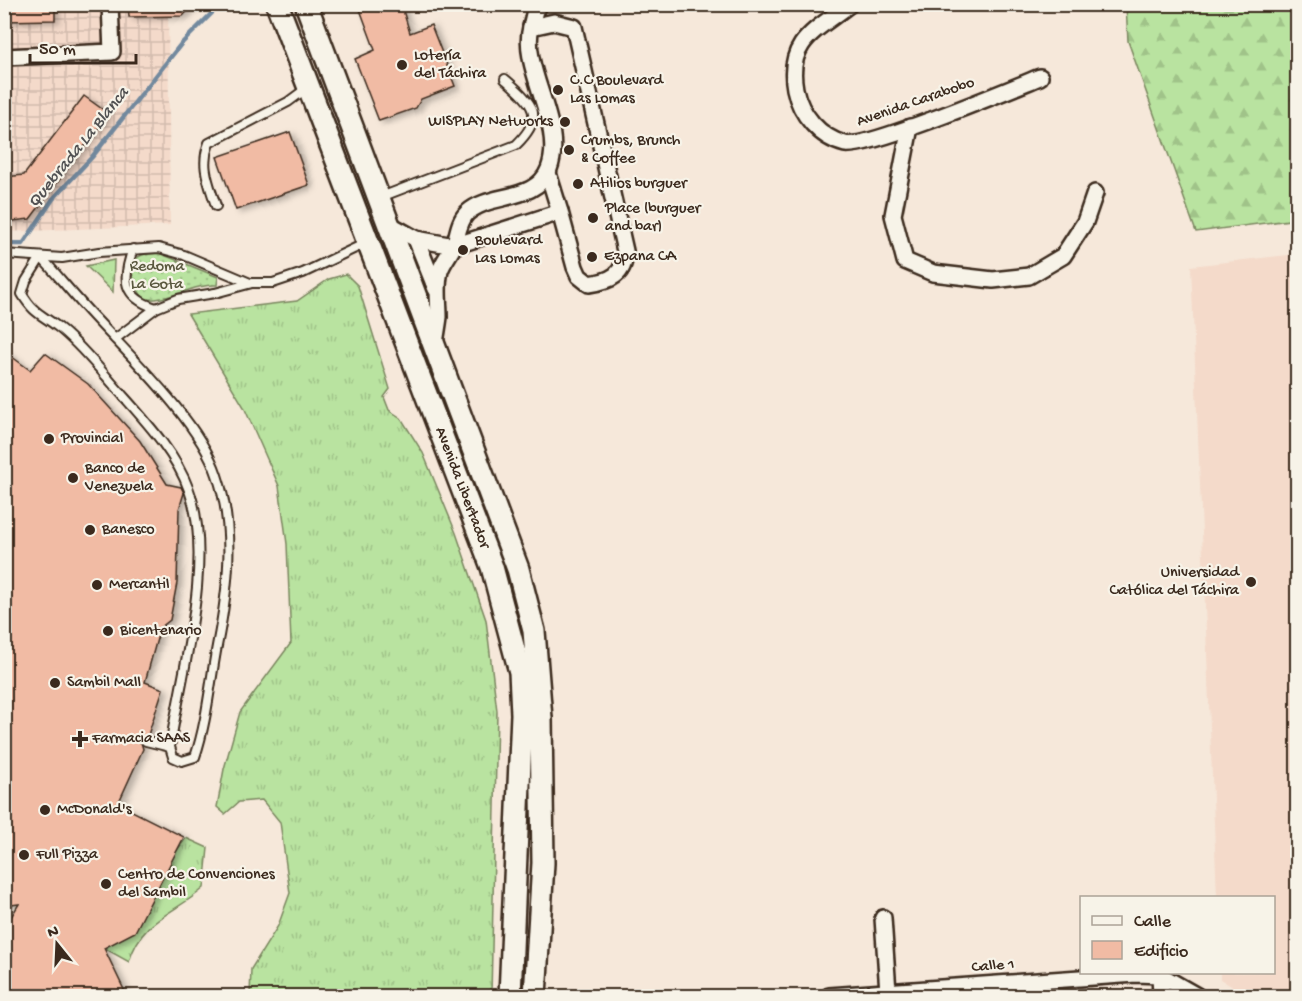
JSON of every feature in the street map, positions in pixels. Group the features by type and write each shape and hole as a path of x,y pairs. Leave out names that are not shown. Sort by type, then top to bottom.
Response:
{"main road":[{"name":"Avenida Libertador","path":"277,4 492,567 520,672 522,725 510,996"},
{"name":"Avenida Libertador","path":"306,4 518,569 534,631 541,718 543,862 535,996"}],"street":[{"path":"4,57 112,52 110,4"},
{"path":"531,27 554,22 574,27 625,251 622,270 614,278 589,284 579,276 548,173 553,150 550,126 528,38 535,10 540,4"},
{"name":"Avenida Carabobo","path":"850,4 802,42 792,65 795,92 804,111 819,132 847,145 879,138 1040,77"},
{"path":"910,127 892,215 905,261 933,273 993,280 1029,276 1064,256 1085,222 1095,193"},
{"path":"434,347 439,317 437,292 440,271 454,246 461,222 467,213 478,206 524,193 548,173"},
{"path":"389,224 416,239 454,246 560,212"},
{"path":"416,239 437,292"},
{"path":"883,918 888,992"},
{"path":"1160,975 1161,996"},
{"path":"1160,975 1197,996"},
{"name":"Calle 1","path":"829,996 888,992 993,991 1160,975"}],"lane":[{"path":"378,198 422,184 516,146 530,132 535,112 529,100 505,79"},
{"path":"216,206 205,172 204,157 209,143 288,102 308,87"},
{"path":"115,339 156,308 178,299 215,293 252,283 273,283 303,273 368,242"},
{"path":"4,254 62,258 159,248 184,255 252,283"},
{"path":"133,249 126,268 129,289 140,303 156,308"},
{"path":"41,257 159,388 205,449 217,475 224,502 229,548 225,604 202,736 195,758 182,760 173,757 170,747 196,604 196,536 193,504 182,475 155,435 87,354 58,327 32,310 22,294 26,281 41,257"},
{"path":"146,741 170,747"}],"shaded area":[{"path":"4,5 168,5 170,225 5,232"},
{"name":"Universidad Católica del Táchira","path":"1297,254 1297,996 1241,996 1236,989 1220,979 1220,974 1275,974 1275,896 1217,896 1191,266"}],"green space":[{"path":"1126,5 1297,5 1297,219 1196,232 1128,41"},
{"name":"Redoma La Gota","path":"159,253 218,277 217,285 198,287 162,298 144,299 133,277 132,265 142,255"},
{"path":"114,260 113,292 86,266"},
{"path":"346,274 358,286 390,389 384,397 389,410 401,418 423,453 456,533 486,620 497,711 491,996 250,996 251,969 278,926 290,893 280,822 262,800 239,802 225,814 217,807 224,769 240,712 291,643 287,544 279,486 244,407 188,314 297,301 329,279"},
{"path":"186,838 208,848 204,888 150,927 134,948 129,962 104,948"}],"building":[{"path":"4,4 55,4 55,20 4,21"},
{"path":"128,4 194,4 183,16 129,17"},
{"name":"Lotería del Táchira","path":"358,4 401,4 410,33 431,25 455,86 421,99 416,108 379,121 355,59 375,50"},
{"path":"84,96 109,114 30,219 4,222 4,177 24,175"},
{"path":"290,132 309,185 236,210 217,157"},
{"path":"4,351 30,370 45,353 88,384 140,441 167,484 181,487 184,493 179,509 177,583 170,620 160,628 145,682 163,689 148,735 140,739 143,749 118,804 184,837 135,932 104,948 127,996 4,996 4,928 19,904 4,906"}],"waterway":[{"name":"Quebrada La Blanca","path":"4,244 23,244 53,199 92,157 181,44 221,4"}],"place":[{"name":"Lotería del Táchira","path":"402,65"},
{"name":"C.C Boulevard Las Lomas","path":"558,90"},
{"name":"WISPLAY Networks","path":"565,122"},
{"name":"Crumbs, Brunch & Coffee","path":"569,150"},
{"name":"Atilios burguer","path":"578,184"},
{"name":"Place (burguer and bar)","path":"593,218"},
{"name":"Boulevard Las Lomas","path":"463,250"},
{"name":"Ezpana CA","path":"592,257"},
{"name":"Provincial","path":"49,439"},
{"name":"Banco de Venezuela","path":"73,478"},
{"name":"Banesco","path":"90,530"},
{"name":"Universidad Católica del Táchira","path":"1251,582"},
{"name":"Mercantil","path":"97,585"},
{"name":"Bicentenario","path":"108,631"},
{"name":"Sambil Mall","path":"55,683"},
{"name":"Farmacia SAAS","path":"80,739"},
{"name":"McDonald's","path":"45,810"},
{"name":"Full Pizza","path":"24,855"},
{"name":"Centro de Convenciones del Sambil","path":"106,884"}]}
